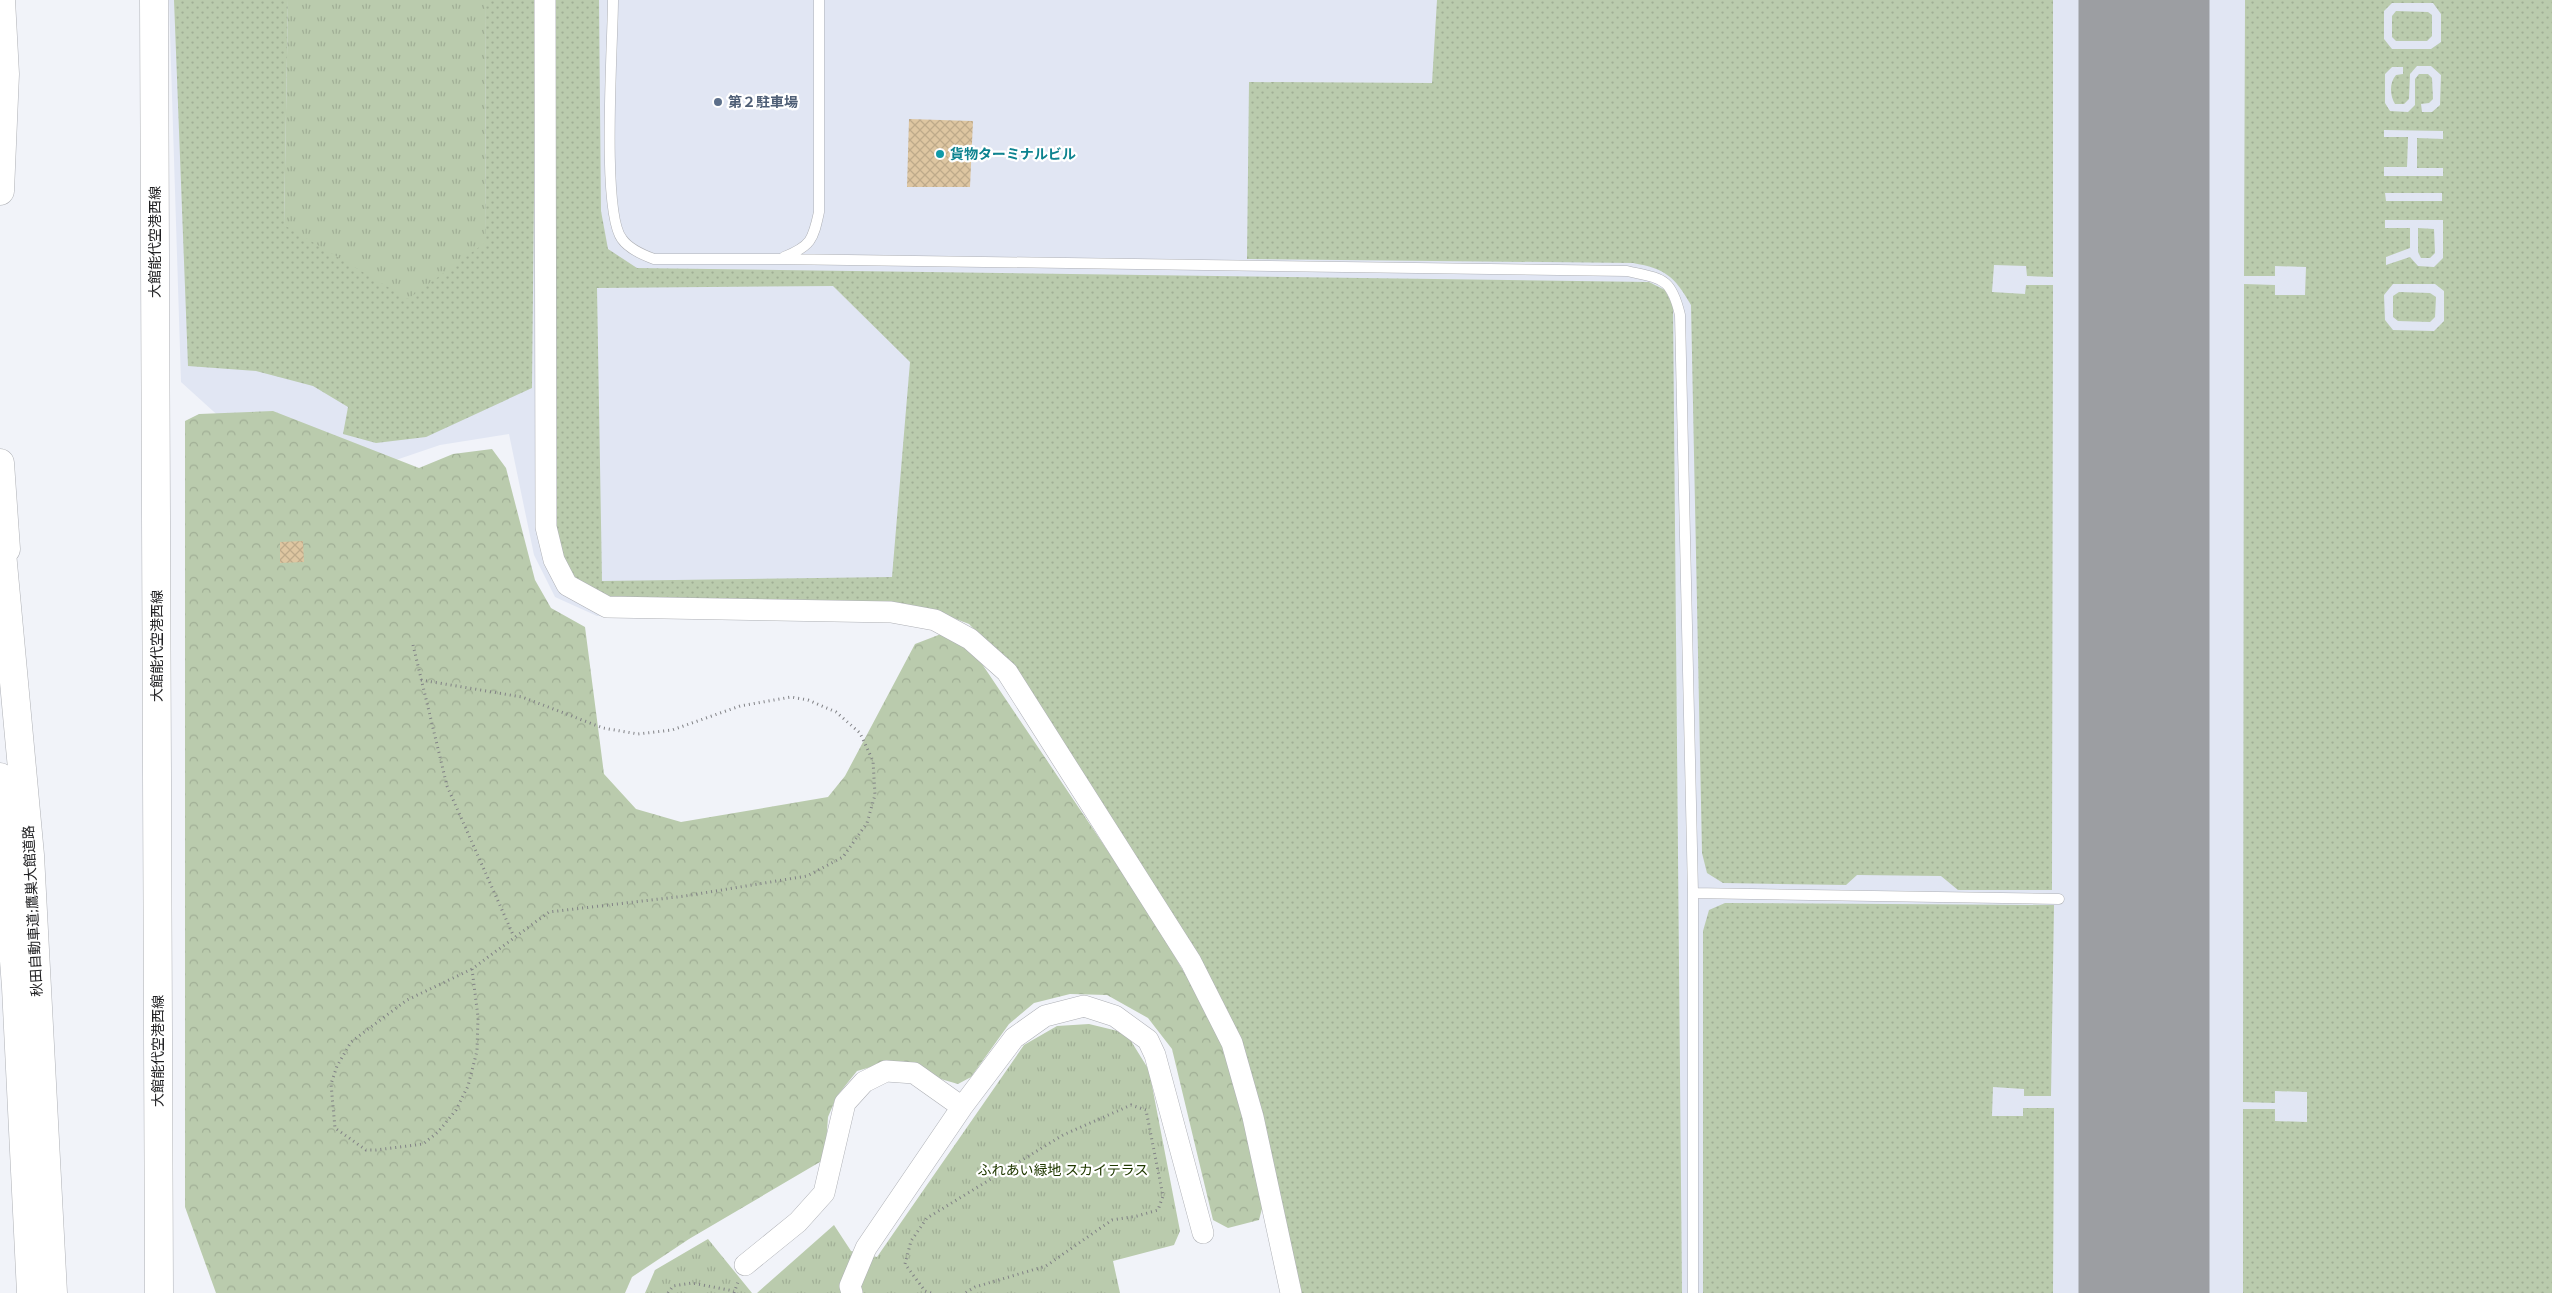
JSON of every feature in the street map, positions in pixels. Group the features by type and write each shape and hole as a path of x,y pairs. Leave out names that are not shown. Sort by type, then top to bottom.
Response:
{"main road":[{"path":"0,191 4,74 1,0"},
{"name":"大館能代空港西線","path":"154,0 159,1293"},
{"path":"0,463 19,721"},
{"name":"秋田自動車道;鷹巣大館道路","path":"0,531 30,855 53,1293"},
{"name":"秋田自動車道;鷹巣大館道路","path":"0,777 16,996 32,1293"}],"street":[{"path":"545,0 546,526 554,560 567,585 607,607 892,612 935,620 970,639 1006,672 1186,954 1232,1043 1253,1117 1292,1293"},
{"path":"852,1293 850,1286 866,1248 962,1107 1014,1038 1045,1016 1084,1006 1115,1016 1148,1040 1155,1055 1202,1233"},
{"path":"745,1265 798,1222 824,1193 846,1103 864,1082 886,1071 914,1073 962,1107"}],"lane":[{"path":"614,0 609,190 614,221 621,239 638,252 654,260 779,259 1627,271 1661,279 1675,292 1680,315 1693,893 1694,1293"},
{"path":"779,259 803,249 814,234 819,212 819,0"},
{"path":"1693,893 2059,899"}],"path":[{"path":"413,645 447,786 514,937"},
{"path":"421,680 522,697 603,728 638,734 672,730 740,706 791,697 808,700 836,712 860,733 873,761 874,795 867,823 843,857 808,876 685,896 549,912 472,969 407,1000 351,1042 337,1066 331,1084 335,1128 366,1150 423,1144 438,1132 456,1110 468,1086 477,1051 478,1017 472,969"},
{"path":"931,1293 925,1291 905,1264 911,1242 927,1218 1063,1135 1131,1105 1146,1110 1163,1196 1158,1210 1112,1220 1046,1266 975,1287 965,1293"},
{"path":"668,1293 673,1286 692,1283 734,1291"}],"shaded area":[{"path":"169,0 2552,0 2552,1293 1309,1293 1196,597 900,619 597,616 555,597 534,555 509,434 440,445 390,462 224,421 181,382"}],"green space":[{"path":"174,0 288,0 284,225 486,242 485,0 536,0 532,388 426,437 376,443 343,434 348,407 313,386 256,371 188,366"},
{"path":"288,0 485,0 486,242 408,299 284,225"},
{"path":"551,0 599,0 601,211 608,249 637,268 1649,282 1665,290 1673,306 1682,1293 1299,1293 1244,1054 1022,678 969,624 935,611 613,599 588,589 567,572 553,523","holes":["833,286 910,362 892,577 602,581 597,288"]},
{"path":"1437,0 2053,0 2053,277 2027,276 2026,266 1994,265 1992,292 2025,294 2026,285 2053,285 2052,890 1958,890 1941,876 1857,875 1846,885 1723,883 1707,873 1702,853 1691,305 1668,275 1654,268 1633,263 1247,259 1249,82 1432,83"},
{"path":"2245,0 2552,0 2552,1293 2243,1293 2243,1109 2275,1109 2275,1121 2307,1122 2307,1092 2275,1091 2275,1103 2243,1102 2244,284 2275,285 2275,295 2305,295 2306,267 2275,266 2275,276 2244,276","holes":["2392,3 2433,3 2441,14 2441,42 2431,49 2392,49 2384,39 2384,11","2417,66 2431,66 2441,75 2440,105 2432,112 2422,112 2421,104 2429,103 2433,99 2432,78 2428,74 2419,74 2415,79 2415,105 2408,112 2390,111 2385,103 2385,74 2392,67 2403,67 2403,74 2396,75 2391,86 2391,93 2395,104 2404,104 2409,99 2410,74","2384,130 2443,131 2443,139 2417,138 2417,168 2443,168 2443,176 2384,176 2384,167 2407,167 2408,137 2384,137","2385,193 2442,193 2442,201 2386,201","2385,220 2443,220 2443,258 2434,267 2418,266 2410,257 2386,265 2386,257 2410,248 2410,228 2385,228","2393,284 2435,284 2444,291 2444,321 2434,331 2393,330 2385,320 2384,295"]},
{"path":"2396,11 2428,12 2432,15 2432,36 2427,41 2396,41 2392,37 2392,16"},
{"path":"2418,228 2434,229 2435,253 2430,258 2421,258 2418,252"},
{"path":"2399,292 2430,293 2436,297 2435,317 2430,322 2398,321 2393,317 2393,296"},
{"path":"273,411 419,468 453,454 492,449 506,468 535,580 551,608 585,627 604,774 636,809 681,822 828,797 845,776 915,644 941,634 976,655 1151,915 1226,1045 1263,1205 1259,1220 1228,1228 1213,1220 1172,1049 1148,1018 1107,995 1070,994 1034,1003 1009,1024 971,1077 958,1084 885,1063 857,1071 837,1096 828,1117 825,1159 689,1239 632,1277 625,1293 216,1293 185,1207 185,421 199,414"},
{"path":"1725,903 2054,905 2051,1096 2024,1096 2024,1089 1993,1087 1992,1116 2023,1116 2023,1108 2054,1108 2053,1293 1703,1293 1703,931 1709,910"},
{"name":"ふれあい緑地 スカイテラス","path":"1089,1024 1126,1033 1149,1070 1180,1231 1174,1245 1113,1261 1120,1293 757,1293 834,1225 851,1251 877,1257 1024,1045 1057,1026"},
{"path":"708,1239 752,1293 645,1293 655,1270"}],"building":[{"name":"貨物ターミナルビル","path":"909,119 973,121 970,187 907,187"},
{"path":"303,541 304,562 280,563 280,542"}],"runway":[{"path":"2144,0 2144,1293"}],"place":[{"name":"第２駐車場","path":"718,102"},
{"name":"貨物ターミナルビル","path":"940,154"}]}
